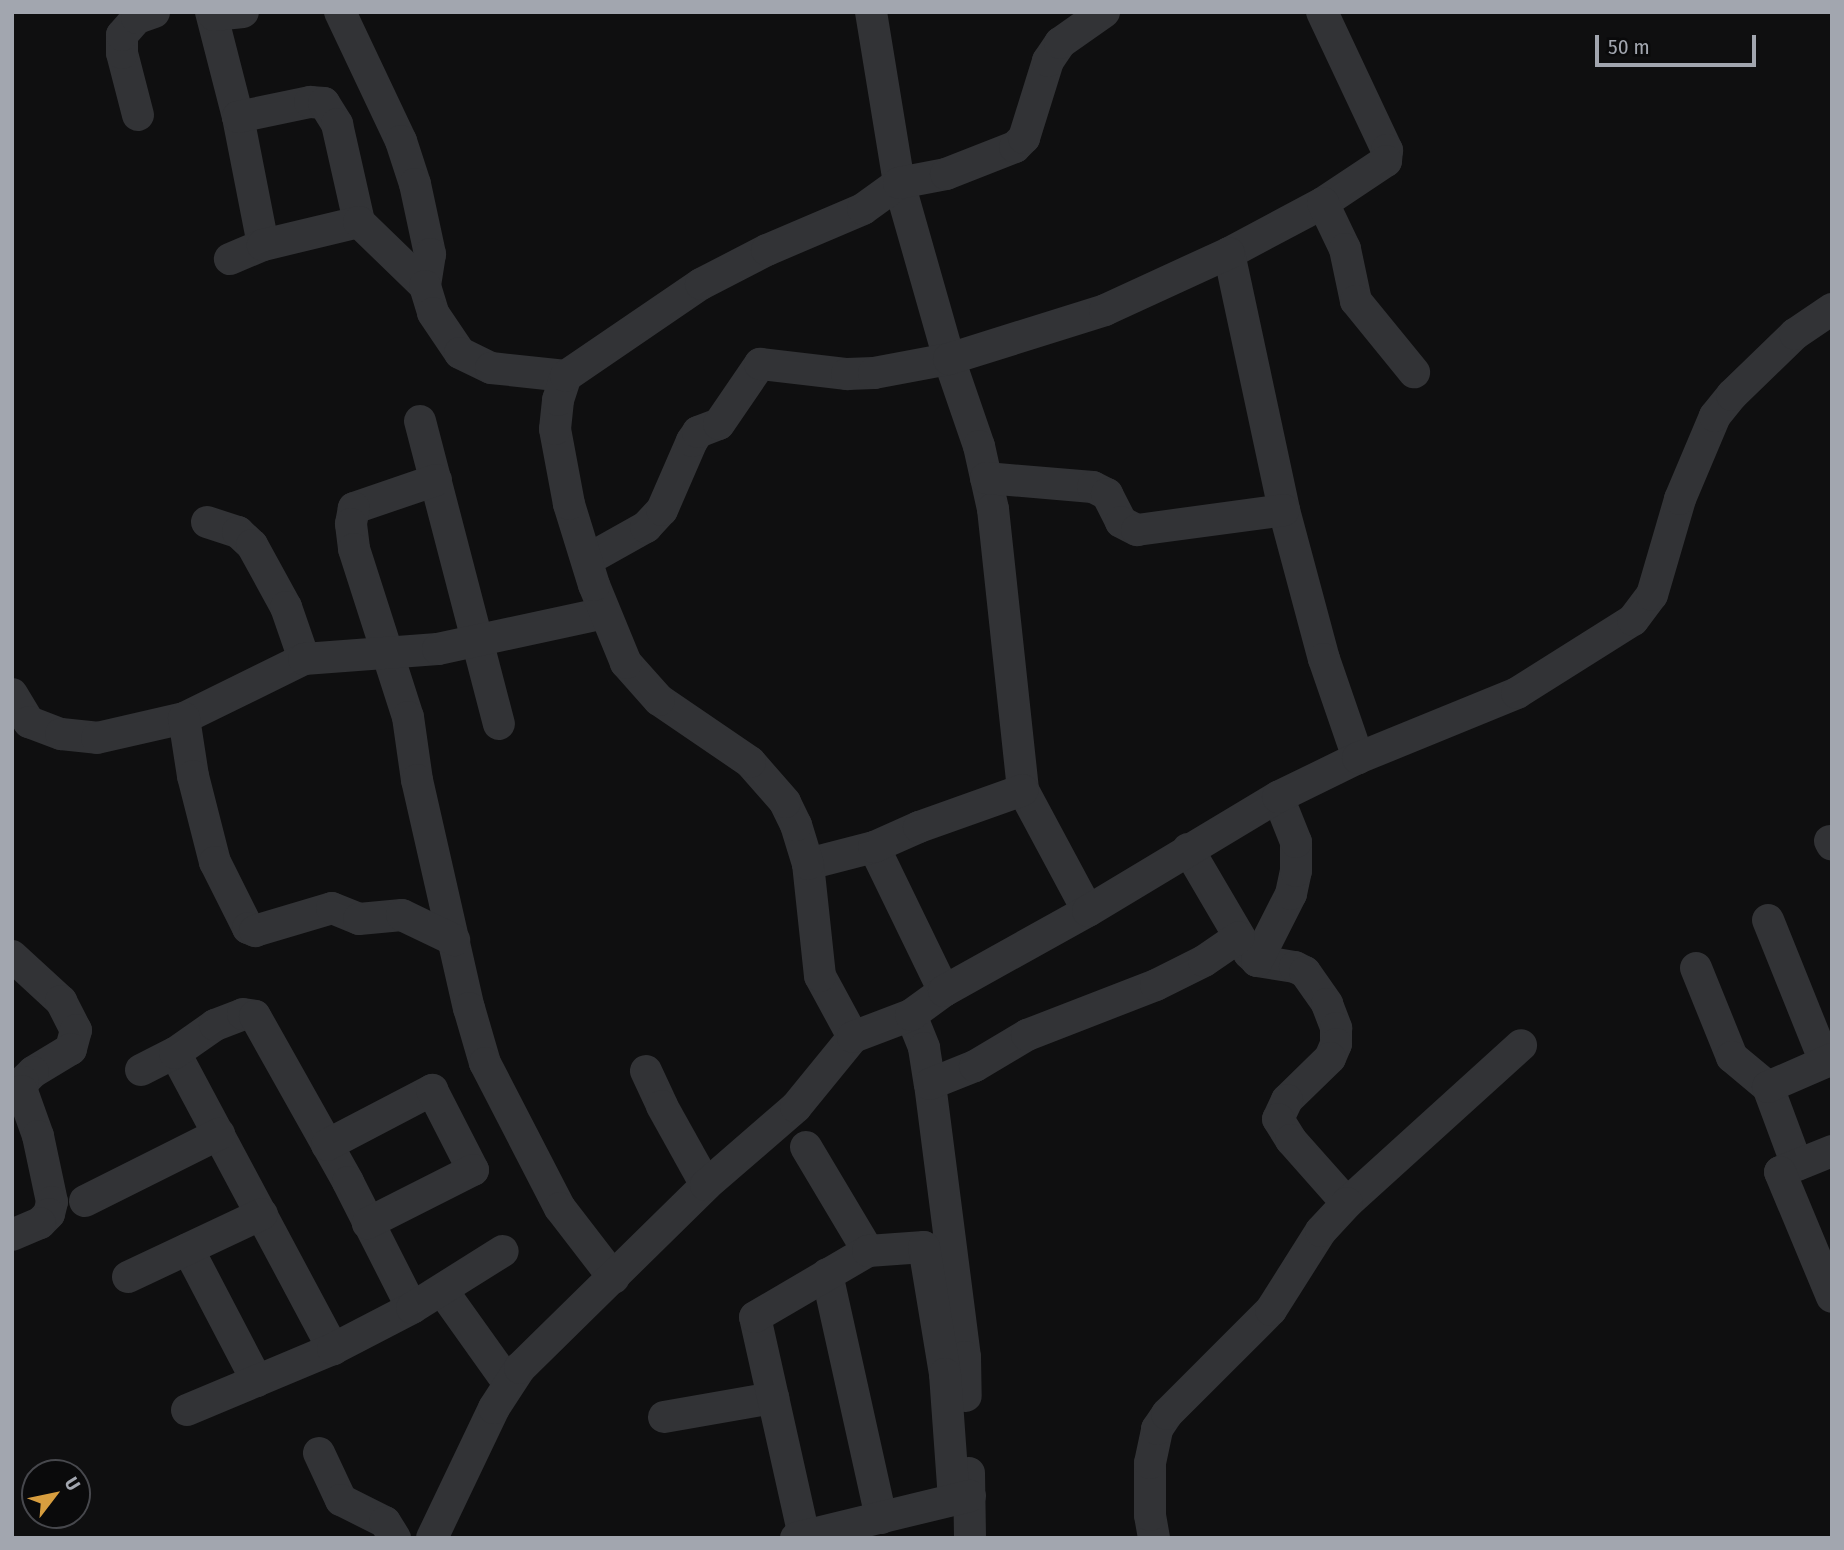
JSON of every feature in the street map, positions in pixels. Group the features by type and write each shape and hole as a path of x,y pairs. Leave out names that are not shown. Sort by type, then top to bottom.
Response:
{"street":[{"path":"138,115 122,53 122,35 137,18 154,12"},
{"path":"340,12 401,141 415,184 430,254 425,286 433,313 460,353 491,368 566,376"},
{"path":"870,12 899,183 949,359 979,446 993,509 1023,790 1088,911"},
{"path":"853,1037 820,976 808,864 796,825 785,802 750,762 659,700 626,663 604,613 569,504 555,429 558,400 566,376 701,284 767,250 863,209 899,183 946,174 1016,147 1024,138 1048,61 1060,43 1104,12"},
{"path":"587,560 646,527 662,510 698,432 719,424 760,364 847,374 874,373 949,359 1105,310 1229,253 1323,203 1383,164 1387,150 1322,12"},
{"path":"222,13 263,245"},
{"path":"239,117 310,102 324,103 337,124 359,222 425,286"},
{"path":"1323,203 1345,249 1356,301 1414,372"},
{"path":"230,259 263,245 359,222"},
{"path":"1229,253 1284,510 1324,659 1358,758"},
{"path":"432,1538 509,1384 520,1368 706,1185 796,1107 853,1037 911,1015 944,991 1088,911 1278,797 1358,758 1517,693 1633,620 1652,596 1679,499 1715,416 1732,395 1794,334 1832,309"},
{"path":"420,421 480,640 499,724"},
{"path":"986,478 1093,487 1107,494 1121,522 1136,530 1284,510"},
{"path":"436,480 354,508 351,517 354,550 408,717 417,780 476,1038 501,1098 560,1208 614,1278"},
{"path":"207,522 238,532 252,545 286,607 304,659"},
{"path":"12,694 21,728 97,738 184,718 304,659 438,649 604,613"},
{"path":"184,718 193,776 215,862 248,928 255,931 332,908 359,919 402,915 454,940"},
{"path":"808,864 874,847 919,827 1023,790"},
{"path":"1248,949 1291,894 1296,871 1296,842 1278,797"},
{"path":"874,847 944,991"},
{"path":"1188,849 1248,949"},
{"path":"1768,920 1828,1060 1768,1087"},
{"path":"930,1084 975,1066 1027,1035 1156,985 1204,961 1248,949 1305,972 1327,1004 1336,1028 1336,1044 1330,1058 1287,1100 1278,1119 1291,1140 1347,1203"},
{"path":"12,956 61,1001 76,1030 71,1049 33,1072 23,1082 22,1091 38,1136 52,1202 49,1214 40,1223 12,1235"},
{"path":"1696,968 1732,1057 1768,1087 1797,1165"},
{"path":"141,1070 175,1053 215,1025 243,1014 255,1016 327,1145 412,1308"},
{"path":"911,1015 924,1048 930,1084 965,1357 962,1498"},
{"path":"1154,1538 1150,1515 1150,1464 1157,1429 1167,1414 1271,1310 1321,1231 1347,1203 1521,1045"},
{"path":"175,1053 333,1349"},
{"path":"646,1070 662,1106 706,1185"},
{"path":"327,1145 432,1090 473,1170 368,1223"},
{"path":"85,1201 219,1134"},
{"path":"806,1147 868,1251"},
{"path":"1832,1151 1780,1172 1832,1297"},
{"path":"128,1277 261,1214"},
{"path":"962,1498 800,1537 755,1317 868,1251 924,1247 970,1538"},
{"path":"188,1249 257,1381"},
{"path":"187,1410 333,1349 412,1308 503,1251"},
{"path":"828,1274 881,1518"},
{"path":"442,1290 509,1384"},
{"path":"664,1417 773,1398"},
{"path":"319,1453 341,1500 385,1522 394,1538"}]}
